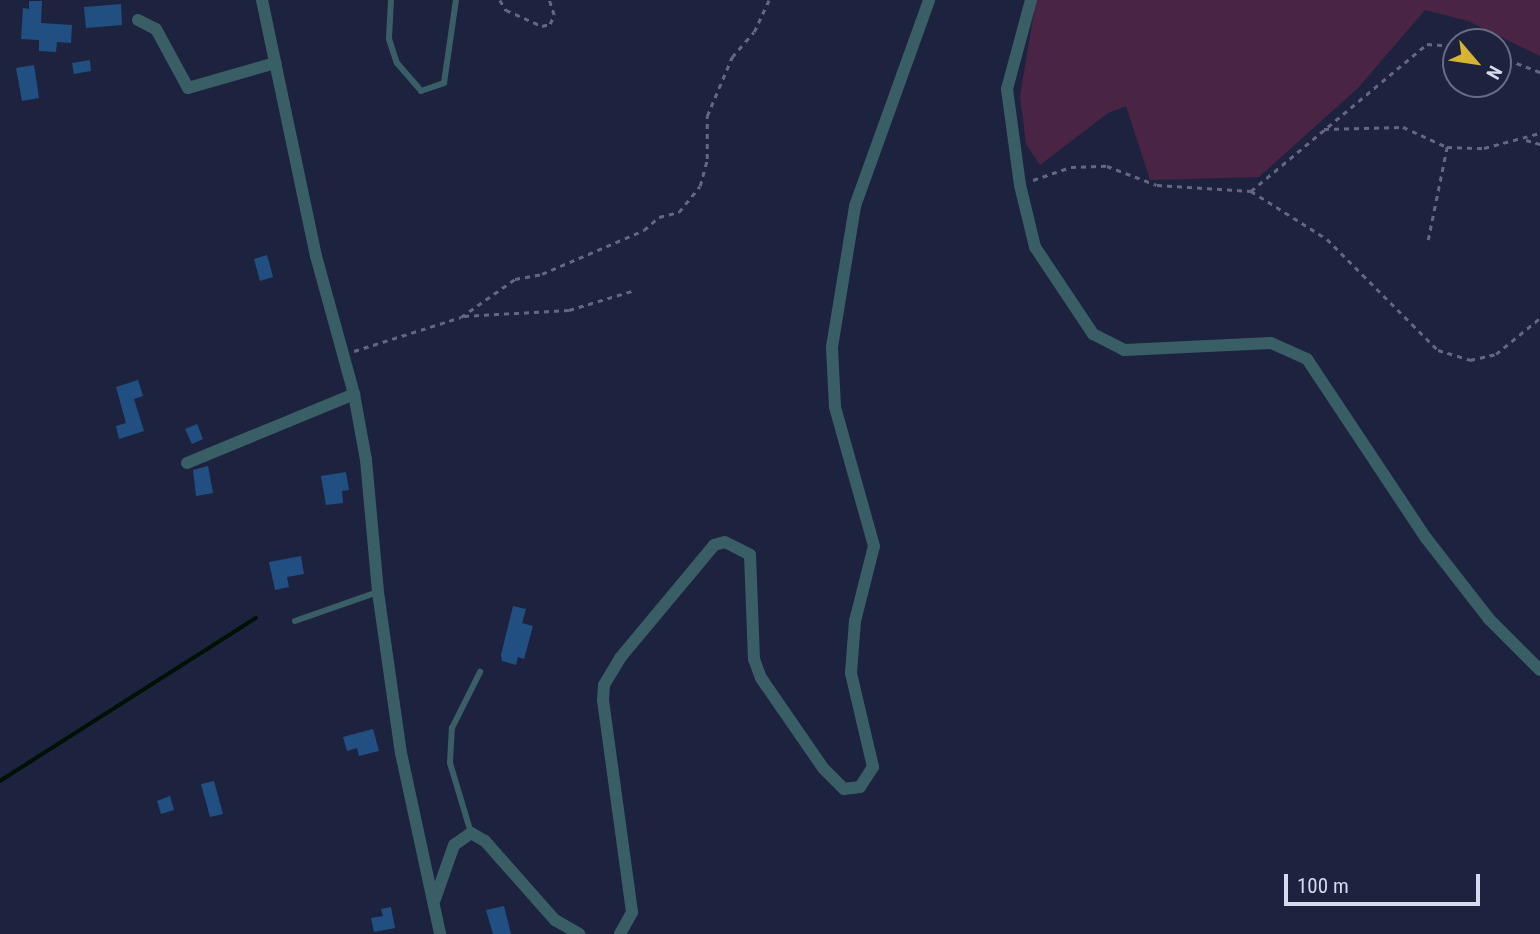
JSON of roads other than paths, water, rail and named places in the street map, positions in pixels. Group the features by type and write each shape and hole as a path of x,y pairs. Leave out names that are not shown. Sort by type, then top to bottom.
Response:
{"street":[{"path":"262,0 316,256 354,394 366,460 378,592 401,753 440,934"},
{"path":"620,934 632,912 603,700 604,685 620,658 714,545 726,542 750,555 754,659 761,678 823,768 844,789 860,787 873,767 851,673 855,621 874,546 835,407 832,347 855,206 929,0"},
{"path":"1031,0 1007,89 1020,185 1035,247 1093,334 1108,345 1137,351 1271,343 1307,359 1426,538 1489,619 1540,670"},
{"path":"138,20 156,29 188,88 275,63"},
{"path":"187,463 354,394"},
{"path":"434,903 454,845 471,833 485,841 555,920 579,934"}],"lane":[{"path":"391,0 389,39 397,63 421,91 444,83 456,0"},
{"path":"295,621 378,592"},
{"path":"471,833 454,786 451,739 466,693 480,672"}],"waterway":[{"path":"0,781 256,618"}]}
